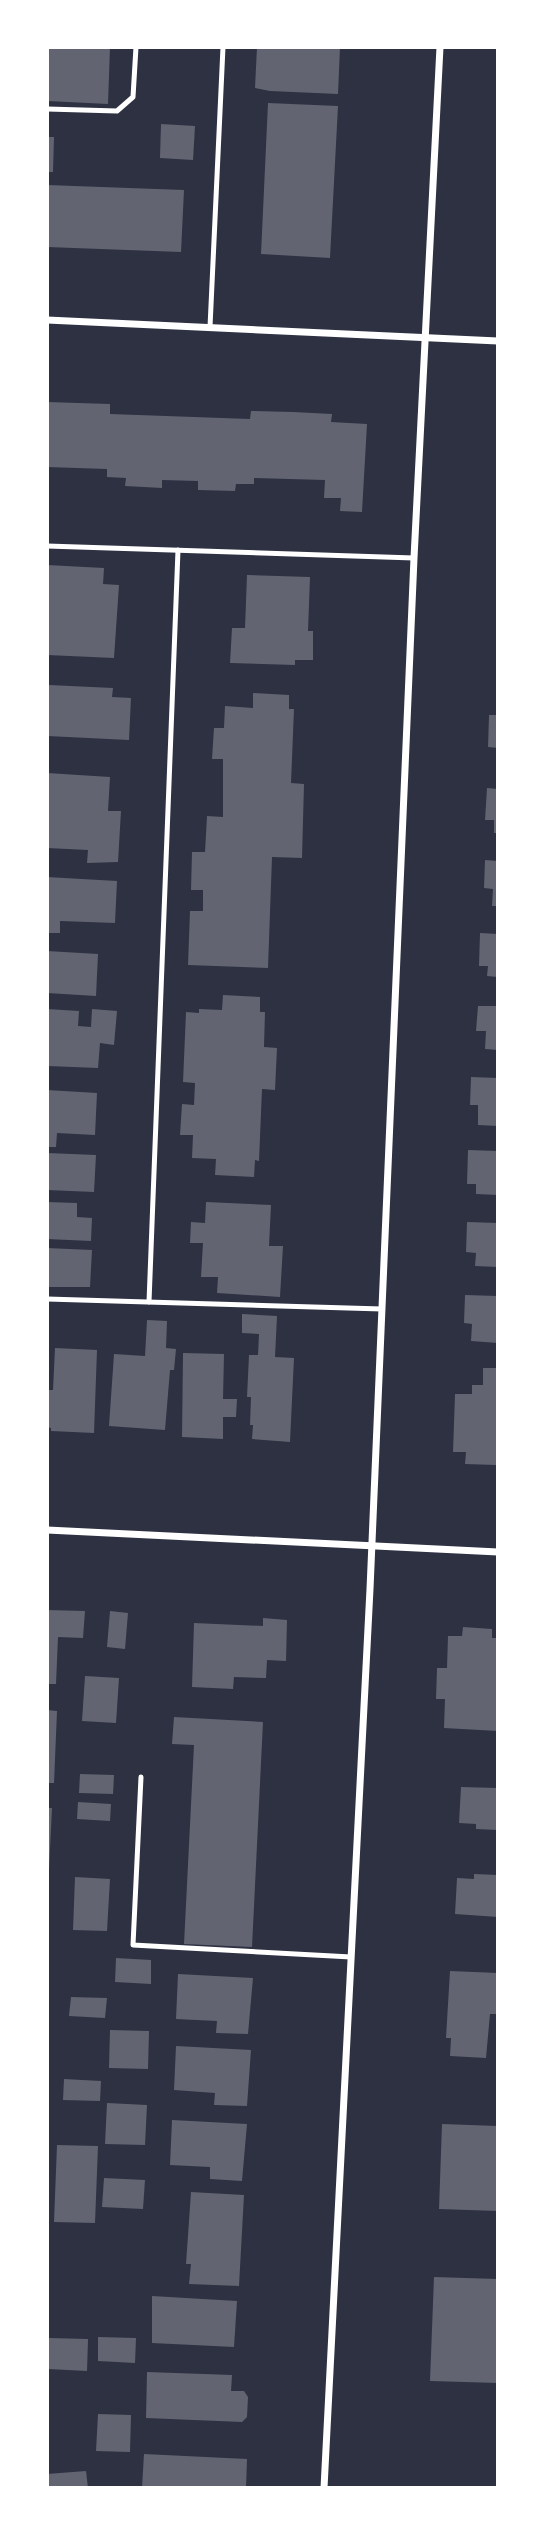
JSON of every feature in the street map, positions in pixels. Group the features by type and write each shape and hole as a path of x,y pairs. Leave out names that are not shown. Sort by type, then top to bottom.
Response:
{"street":[{"path":"324,2488 372,1545 414,558 440,47"},
{"path":"47,320 498,341"},
{"path":"47,1530 498,1552"}],"lane":[{"path":"47,109 117,111 133,97 136,47"},
{"path":"210,327 223,47"},
{"path":"47,547 414,558"},
{"path":"149,1302 177,550"},
{"path":"47,1299 382,1308"},
{"path":"141,1777 133,1945 351,1957"}],"building":[{"path":"47,47 110,47 108,104 47,101"},
{"path":"257,47 340,47 338,94 255,88"},
{"path":"268,103 338,106 330,258 261,254"},
{"path":"161,124 195,126 193,160 160,158"},
{"path":"47,137 54,137 53,172 47,172"},
{"path":"47,185 184,190 181,252 47,247"},
{"path":"47,402 110,404 110,414 250,419 251,411 293,412 332,414 331,422 367,424 362,512 340,511 341,498 324,498 325,480 254,478 254,484 236,484 235,491 198,490 198,481 162,480 162,488 125,486 126,478 107,477 107,469 47,467"},
{"path":"47,565 104,568 103,584 119,585 114,658 47,655"},
{"path":"247,575 310,577 308,631 313,631 313,660 295,660 295,665 230,663 232,628 245,628"},
{"path":"49,685 113,688 112,697 131,698 129,740 47,736"},
{"path":"253,693 289,695 289,709 294,709 291,783 304,784 302,858 272,857 268,968 188,965 190,911 203,911 203,890 191,890 192,852 205,852 207,816 223,817 223,759 212,759 214,728 224,728 225,706 253,708"},
{"path":"489,715 498,715 498,748 488,747"},
{"path":"47,773 110,777 108,811 121,811 118,862 87,863 88,850 47,848"},
{"path":"487,788 498,789 498,833 494,833 494,820 485,820"},
{"path":"485,860 498,861 498,906 492,906 493,889 484,888"},
{"path":"47,877 117,881 115,923 60,921 60,933 47,933"},
{"path":"480,933 498,934 498,977 487,976 488,966 479,966"},
{"path":"47,951 98,954 96,996 47,993"},
{"path":"223,995 260,997 260,1012 265,1012 264,1047 277,1048 275,1090 262,1089 259,1161 255,1160 254,1177 215,1175 216,1159 192,1158 193,1135 180,1135 182,1104 194,1105 195,1083 183,1082 186,1012 199,1013 199,1009 222,1010"},
{"path":"478,1006 498,1006 498,1050 485,1049 486,1031 476,1031"},
{"path":"47,1009 79,1011 78,1026 91,1027 92,1009 117,1011 114,1045 100,1043 98,1068 47,1066"},
{"path":"471,1077 498,1078 498,1126 478,1125 478,1105 470,1105"},
{"path":"47,1090 97,1093 95,1135 57,1133 56,1147 47,1147"},
{"path":"468,1150 498,1151 498,1195 476,1194 476,1184 467,1184"},
{"path":"47,1153 96,1155 94,1192 47,1190"},
{"path":"47,1202 77,1203 77,1217 92,1218 91,1241 47,1239"},
{"path":"206,1202 271,1205 269,1246 283,1246 280,1297 217,1293 218,1277 201,1277 203,1243 190,1243 191,1222 205,1223"},
{"path":"467,1222 498,1223 498,1267 475,1266 476,1253 466,1252"},
{"path":"47,1248 92,1250 90,1287 47,1287"},
{"path":"465,1295 498,1296 498,1343 471,1341 472,1324 464,1323"},
{"path":"242,1314 277,1316 275,1357 294,1358 290,1442 252,1439 251,1397 247,1397 249,1355 258,1355 259,1334 242,1333"},
{"path":"147,1320 167,1321 166,1348 176,1349 174,1370 170,1370 165,1430 109,1426 114,1354 145,1356"},
{"path":"55,1348 97,1350 94,1433 51,1431 51,1428 47,1427 47,1390 53,1390"},
{"path":"183,1353 224,1354 223,1399 237,1399 236,1417 223,1417 223,1439 182,1437"},
{"path":"483,1368 498,1368 496,1465 465,1464 466,1452 453,1452 455,1394 472,1394 472,1385 483,1385"},
{"path":"47,1610 85,1611 83,1638 58,1637 56,1684 47,1684"},
{"path":"110,1611 128,1613 125,1649 107,1647"},
{"path":"263,1618 287,1620 286,1661 267,1660 266,1678 234,1677 233,1689 192,1687 194,1623 263,1626"},
{"path":"463,1627 492,1629 492,1638 498,1638 498,1731 444,1728 445,1699 436,1699 437,1668 447,1668 448,1636 462,1636"},
{"path":"85,1676 119,1678 116,1723 82,1721"},
{"path":"47,1710 57,1711 54,1783 47,1783"},
{"path":"174,1717 263,1722 252,1947 184,1944 194,1745 172,1744"},
{"path":"80,1774 114,1775 113,1794 79,1793"},
{"path":"461,1787 498,1788 498,1830 476,1829 476,1824 459,1823"},
{"path":"78,1802 111,1804 110,1821 77,1819"},
{"path":"47,1808 52,1808 49,1870 47,1870"},
{"path":"474,1874 498,1875 498,1917 455,1914 457,1878 474,1879"},
{"path":"75,1877 110,1879 107,1931 73,1930"},
{"path":"116,1958 151,1960 151,1984 115,1982"},
{"path":"450,1971 498,1973 498,2014 490,2014 486,2058 450,2056 451,2038 446,2038"},
{"path":"178,1974 253,1978 248,2034 216,2033 217,2021 176,2019"},
{"path":"71,1997 107,1998 105,2018 69,2016"},
{"path":"110,2030 149,2031 148,2069 109,2068"},
{"path":"176,2046 251,2050 247,2106 214,2105 215,2093 174,2090"},
{"path":"64,2079 101,2081 100,2101 63,2100"},
{"path":"107,2103 147,2105 145,2145 105,2144"},
{"path":"172,2120 247,2124 242,2181 210,2179 210,2167 170,2165"},
{"path":"442,2124 498,2126 498,2211 439,2209"},
{"path":"57,2145 98,2146 95,2223 54,2222"},
{"path":"104,2178 145,2180 143,2209 102,2207"},
{"path":"191,2192 244,2195 239,2286 189,2284 191,2264 186,2264"},
{"path":"434,2277 498,2279 498,2383 430,2381"},
{"path":"152,2296 237,2301 234,2347 152,2343"},
{"path":"98,2337 136,2338 135,2363 98,2361"},
{"path":"49,2338 88,2339 87,2371 48,2369"},
{"path":"147,2372 232,2375 231,2391 244,2391 248,2397 247,2417 242,2422 146,2418"},
{"path":"98,2414 131,2415 130,2452 96,2451"},
{"path":"144,2454 247,2459 246,2488 142,2488"},
{"path":"86,2471 88,2488 47,2488 47,2474"}]}
